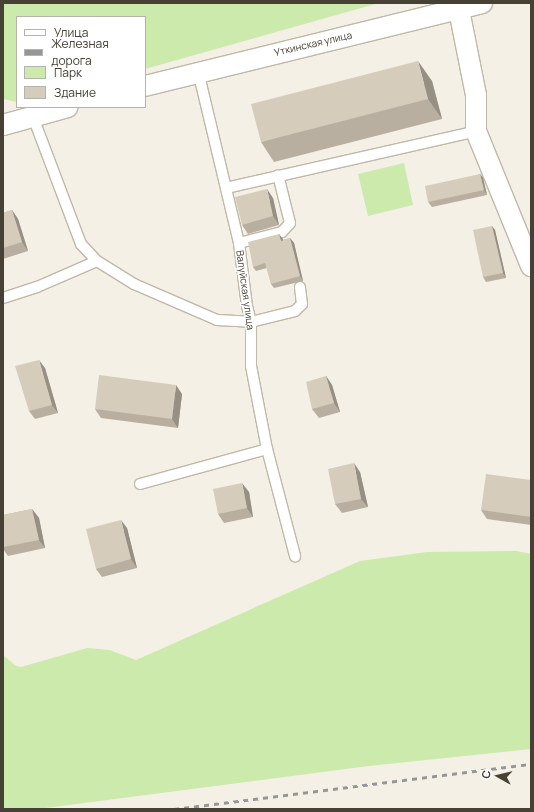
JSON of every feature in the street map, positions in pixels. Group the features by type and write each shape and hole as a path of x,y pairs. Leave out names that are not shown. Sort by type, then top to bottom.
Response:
{"street":[{"name":"Уткинская улица","path":"146,86 198,71 459,10 482,3"},
{"path":"459,10 476,94 476,131 531,266"},
{"path":"3,125 64,108"}],"lane":[{"name":"Валуйская улица","path":"198,71 239,243 251,322 251,366 267,449 295,556"},
{"path":"33,117 82,244 98,261 134,284 217,320 251,322 295,311 302,304 300,287"},
{"path":"226,188 476,131"},
{"path":"239,243 282,232 290,223 278,175"},
{"path":"3,298 37,288 98,261"},
{"path":"140,484 267,449"}],"green space":[{"path":"3,3 379,3 146,69 146,16 16,16 16,102 3,99"},
{"path":"404,163 413,205 368,216 358,174"},
{"path":"517,551 531,554 531,749 369,766 38,809 3,809 3,655 16,666 21,667 87,648 110,650 136,660 360,561 427,552"}],"building":[{"path":"418,61 428,99 261,142 251,104"},
{"path":"480,174 484,190 428,202 425,186"},
{"path":"267,189 273,216 242,225 235,197"},
{"path":"12,210 22,242 3,248 3,213"},
{"path":"492,226 503,273 483,277 473,230"},
{"path":"279,234 281,241 290,238 300,276 271,284 265,263 253,267 248,242"},
{"path":"39,360 52,405 29,411 15,366"},
{"path":"99,375 176,385 172,419 95,409"},
{"path":"326,376 334,403 312,409 306,382"},
{"path":"354,463 361,499 335,504 328,469"},
{"path":"486,474 531,480 531,517 481,510"},
{"path":"242,483 247,508 218,514 213,489"},
{"path":"32,509 39,540 3,547 3,515"},
{"path":"121,520 131,559 96,569 86,529"}],"railway":[{"path":"174,809 531,764"}]}
